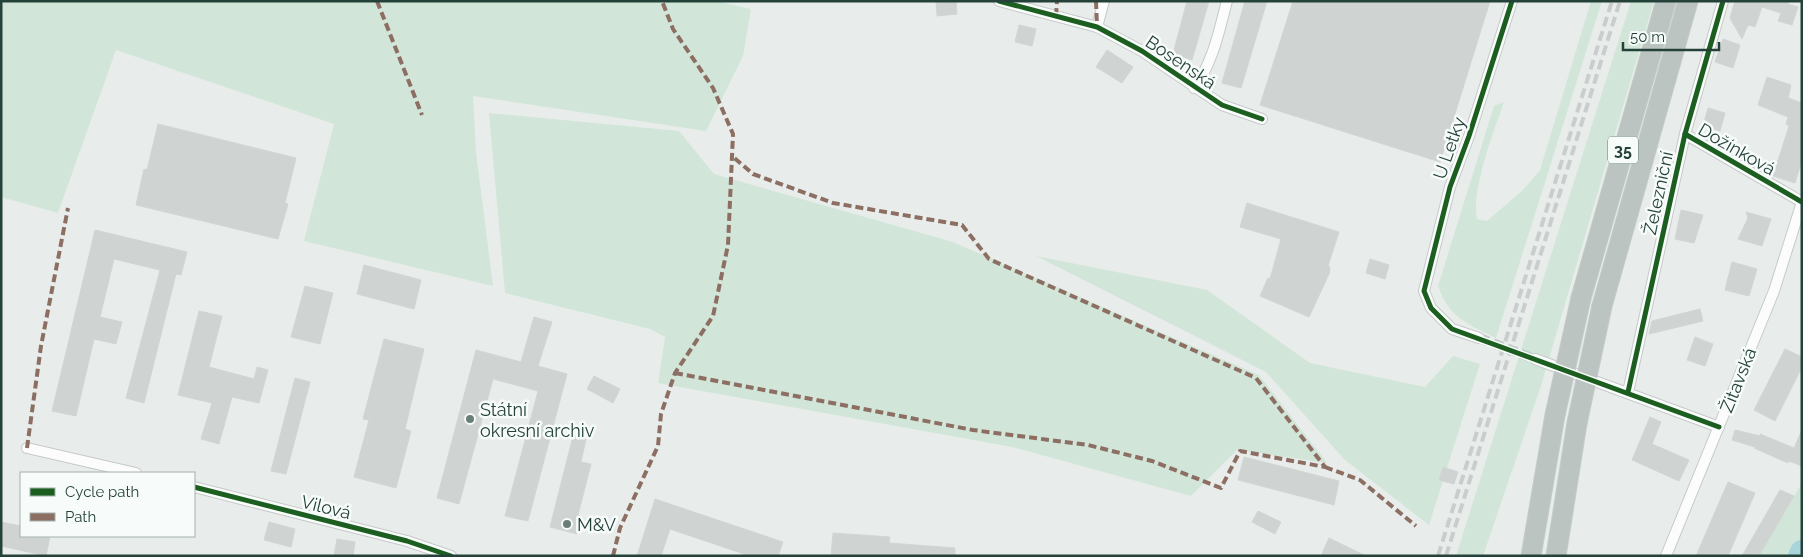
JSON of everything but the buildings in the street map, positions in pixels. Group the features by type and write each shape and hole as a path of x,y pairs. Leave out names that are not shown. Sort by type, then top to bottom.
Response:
{"highway":[{"name":"35","path":"1531,556 1555,415 1581,298 1666,1"},
{"name":"35","path":"1556,556 1577,423 1602,306 1688,1"}],"street":[{"name":"Bosenská","path":"999,1 1097,27 1142,51 1194,88 1222,105 1262,119"},
{"path":"1097,27 1104,1"},
{"path":"1194,88 1203,76 1212,54 1227,1"},
{"name":"U Letky","path":"1479,338 1452,329 1431,308 1424,291 1450,188 1469,136 1512,1"},
{"name":"Železniční","path":"1628,392 1685,134 1723,1"},
{"name":"Dožínková","path":"1685,134 1802,202"},
{"name":"Žitavská","path":"1666,556 1774,291 1802,202"},
{"path":"1536,359 1719,426"},
{"path":"27,448 132,472"},
{"name":"Vilová","path":"195,487 407,542 451,556"}],"green space":[{"path":"1,1 716,1 751,9 743,56 706,131 473,96 476,152 493,286 304,241 334,124 116,50 58,213 1,197"},
{"path":"1591,1 1602,1 1496,338 1468,324 1454,313 1448,306 1438,286 1494,106 1504,102 1480,177 1476,207 1477,219 1487,221 1522,191 1540,170"},
{"path":"1631,1 1654,1 1541,386 1483,556 1456,556"},
{"path":"489,113 679,131 714,174 953,242 1259,375 1327,463 1237,450 1191,496 1012,447 658,383 665,337 650,329 505,293"},
{"path":"1036,256 1207,290 1310,363 1425,387 1453,356 1480,364 1429,525 1345,460 1266,372"},
{"path":"1802,483 1802,538 1792,556 1759,556"}],"waterway":[{"path":"1800,556 1802,552"}],"tunnel":[{"path":"1479,338 1535,359"}],"railway":[{"path":"1438,556 1612,1"},
{"path":"1446,556 1620,1"}],"marked path":[{"path":"377,1 422,115"},
{"path":"613,556 620,528 658,446 661,414 675,373 713,316 728,245 733,134 713,88 673,29 662,1"},
{"path":"1056,16 1057,1"},
{"path":"1096,1 1097,27"},
{"path":"675,373 973,430 1088,445 1152,461 1221,488 1240,451 1325,467 1256,378 989,259 962,225 833,203 753,174 732,156"},
{"path":"27,448 41,346 68,208"},
{"path":"1325,467 1360,480 1416,526"}],"cycle path":[{"path":"999,1 1097,27 1142,51 1222,105 1262,119"},
{"path":"1512,1 1469,136 1450,187 1424,291 1431,308 1452,329 1719,427"},
{"path":"1628,392 1685,134 1723,1"},
{"path":"1685,134 1802,202"},
{"path":"195,487 407,541 451,556"}],"place":[{"name":"Státní okresní archiv","path":"470,419"},
{"name":"M&V","path":"567,524"}]}
